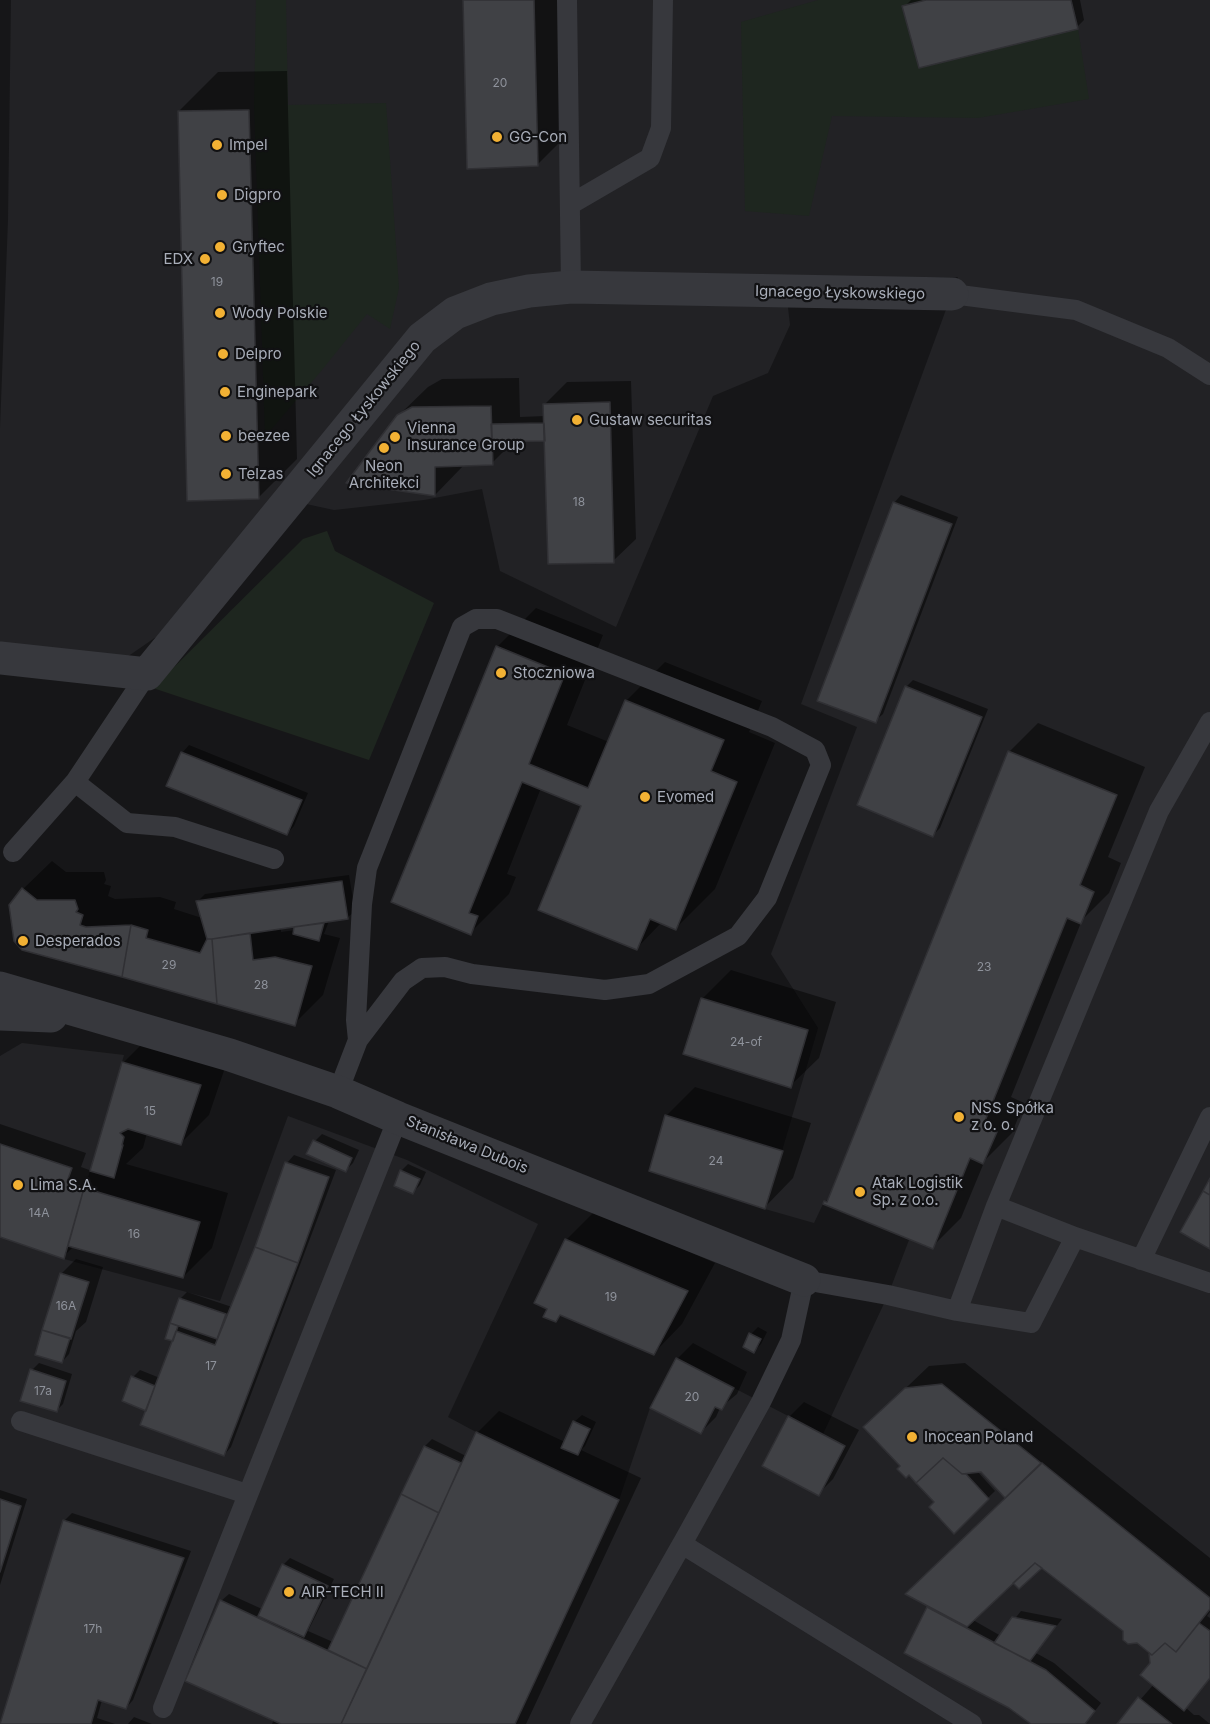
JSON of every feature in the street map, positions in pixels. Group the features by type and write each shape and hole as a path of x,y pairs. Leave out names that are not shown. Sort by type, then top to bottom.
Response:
{"street":[{"name":"Ignacego Łyskowskiego","path":"147,674 422,338 454,313 491,299 529,291 571,287 952,294"},
{"path":"0,658 147,674"},
{"name":"Stanisława Dubois","path":"0,988 230,1055 338,1092 804,1280"},
{"name":"Stanisława Dubois","path":"0,1014 68,1017 124,1025"}],"lane":[{"path":"567,0 571,287"},
{"path":"571,204 650,158 662,128 663,0"},
{"path":"952,294 1076,310 1168,348 1210,375"},
{"path":"338,1092 358,1040 403,981 422,968 445,967 472,974 605,990 649,984 738,936 766,898 821,765 815,750 772,727 497,619 476,619 462,627 367,868 356,1020 358,1040"},
{"path":"13,852 75,782 147,674"},
{"path":"957,1311 996,1206 1159,811 1210,722"},
{"path":"75,782 127,822 175,827 274,860"},
{"path":"164,1708 398,1118"},
{"path":"1141,1260 1210,1118"},
{"path":"996,1206 1075,1237 1210,1283"},
{"path":"580,1724 760,1402 791,1340 804,1280 888,1295 957,1311 1031,1323 1075,1237"},
{"path":"21,1421 248,1494"},
{"path":"682,1544 972,1724"}],"shaded area":[{"path":"11,0 1210,0 1210,1724 0,1724 0,1056 22,1043 124,1055 64,1259 220,1301 288,1116 407,1160 538,1224 448,1417 619,1500 650,1408 676,1358 823,1434 888,1295 909,1240 823,1204 814,1223 765,1209 818,1028 771,954 857,727 801,704 958,277 474,289 182,619 127,657 0,642 0,428 8,220"},
{"path":"256,0 286,0 288,105 386,103 399,288 390,329 367,314 265,437 254,105"},
{"path":"818,0 926,0 902,6 919,68 1078,29 1089,99 978,118 832,116 809,216 745,211 741,22"},
{"path":"569,293 787,299 790,325 768,373 713,396 616,627 500,571 482,489 424,500 334,510 297,502 433,339 503,306"},
{"path":"327,531 335,551 434,603 369,760 153,688 303,539"}],"building":[{"path":"463,0 534,0 538,166 467,169"},
{"path":"926,0 1071,0 1078,29 919,68 902,6"},
{"path":"249,110 259,499 187,501 178,111"},
{"path":"610,402 614,563 548,564 543,404"},
{"path":"491,406 493,465 435,467 435,496 346,483 397,415 412,407"},
{"path":"544,423 545,441 492,442 491,424"},
{"path":"893,502 952,524 876,723 817,701"},
{"name":"Evomed","path":"496,646 565,674 529,764 588,788 625,700 724,740 711,771 737,782 676,930 650,919 637,950 538,910 581,806 522,782 469,913 478,916 471,935 391,902"},
{"path":"905,686 982,717 933,837 857,805"},
{"path":"1008,751 1117,795 1080,885 1094,892 1081,924 1067,918 983,1126 997,1132 983,1164 970,1158 933,1249 823,1204 824,1201 827,1202"},
{"path":"181,752 302,800 287,835 166,786"},
{"path":"342,881 348,919 212,939 207,939 196,901"},
{"path":"22,888 37,900 75,900 78,909 76,912 83,915 80,925 86,927 131,925 122,977 22,950 14,941 9,905"},
{"path":"324,923 319,941 293,934 294,927"},
{"path":"131,925 148,930 146,938 200,953 207,939 212,939 217,1004 122,977"},
{"path":"250,933 253,960 275,957 312,966 295,1026 217,1004 212,939"},
{"path":"701,998 808,1030 791,1088 683,1054"},
{"path":"122,1062 201,1085 181,1145 128,1129 120,1133 124,1137 123,1145 114,1178 90,1171"},
{"path":"665,1115 783,1151 765,1209 649,1171"},
{"path":"313,1140 352,1158 346,1172 306,1154"},
{"path":"0,1144 72,1168 67,1182 84,1188 64,1259 0,1237"},
{"path":"285,1162 329,1177 298,1263 255,1247"},
{"path":"400,1170 420,1179 413,1194 394,1186"},
{"path":"1210,1178 1210,1195 1203,1191"},
{"path":"84,1188 200,1222 183,1278 68,1246"},
{"path":"1203,1191 1210,1195 1210,1249 1180,1232"},
{"path":"565,1239 688,1291 654,1355 560,1315 556,1322 543,1317 547,1309 534,1303"},
{"path":"255,1247 298,1263 224,1456 140,1425 176,1331 215,1345"},
{"path":"60,1273 89,1282 71,1339 42,1330"},
{"path":"179,1298 226,1314 217,1339 170,1323"},
{"path":"170,1323 178,1326 173,1341 165,1339"},
{"path":"42,1330 70,1338 62,1363 35,1355"},
{"path":"749,1333 761,1339 754,1353 743,1347"},
{"path":"676,1358 734,1388 722,1410 715,1407 701,1434 650,1408"},
{"path":"30,1369 66,1381 57,1412 20,1401"},
{"path":"131,1376 155,1386 146,1411 122,1401"},
{"path":"942,1384 1041,1463 1005,1498 981,1472 962,1474 943,1458 916,1483 909,1475 906,1478 897,1469 900,1466 863,1427 905,1388"},
{"path":"788,1416 845,1446 819,1496 762,1466"},
{"path":"573,1421 590,1429 578,1455 561,1448"},
{"path":"476,1432 619,1500 515,1724 341,1724"},
{"path":"424,1446 461,1463 439,1513 401,1494"},
{"path":"943,1458 962,1474 966,1474 989,1499 954,1534 929,1507 934,1502 916,1483"},
{"path":"1042,1463 1210,1598 1210,1609 1176,1652 1165,1643 1152,1655 1137,1643 1128,1644 1123,1640 1123,1631 1035,1563 967,1627 905,1594"},
{"path":"401,1494 439,1513 367,1669 328,1650"},
{"path":"0,1499 21,1506 0,1572"},
{"path":"63,1520 184,1558 126,1709 98,1700 91,1724 0,1724"},
{"path":"1035,1563 1042,1568 1019,1589 1013,1583"},
{"path":"282,1564 328,1586 304,1637 258,1616"},
{"path":"220,1600 367,1669 341,1724 281,1724 185,1681"},
{"path":"927,1607 1046,1670 1095,1711 1085,1724 1031,1724 1009,1708 904,1653"},
{"path":"1012,1617 1056,1626 1030,1661 994,1643"},
{"path":"1199,1623 1210,1631 1210,1678 1184,1711 1140,1675 1150,1663 1149,1654 1152,1655 1165,1643 1176,1652"},
{"path":"1138,1697 1172,1724 1117,1724"}],"place":[{"name":"GG-Con","path":"497,137"},
{"name":"Impel","path":"217,145"},
{"name":"Digpro","path":"222,195"},
{"name":"Gryftec","path":"220,247"},
{"name":"EDX","path":"205,259"},
{"name":"Wody Polskie","path":"220,313"},
{"name":"Delpro","path":"223,354"},
{"name":"Enginepark","path":"225,392"},
{"name":"Gustaw securitas","path":"577,420"},
{"name":"beezee","path":"226,436"},
{"name":"Vienna Insurance Group","path":"395,437"},
{"name":"Neon Architekci","path":"384,448"},
{"name":"Telzas","path":"226,474"},
{"name":"Stoczniowa","path":"501,673"},
{"name":"Evomed","path":"645,797"},
{"name":"Desperados","path":"23,941"},
{"name":"NSS Spółka z o. o.","path":"959,1117"},
{"name":"Lima S.A.","path":"18,1185"},
{"name":"Atak Logistik Sp. z o.o.","path":"860,1192"},
{"name":"Inocean Poland","path":"912,1437"},
{"name":"AIR-TECH II","path":"289,1592"}]}
